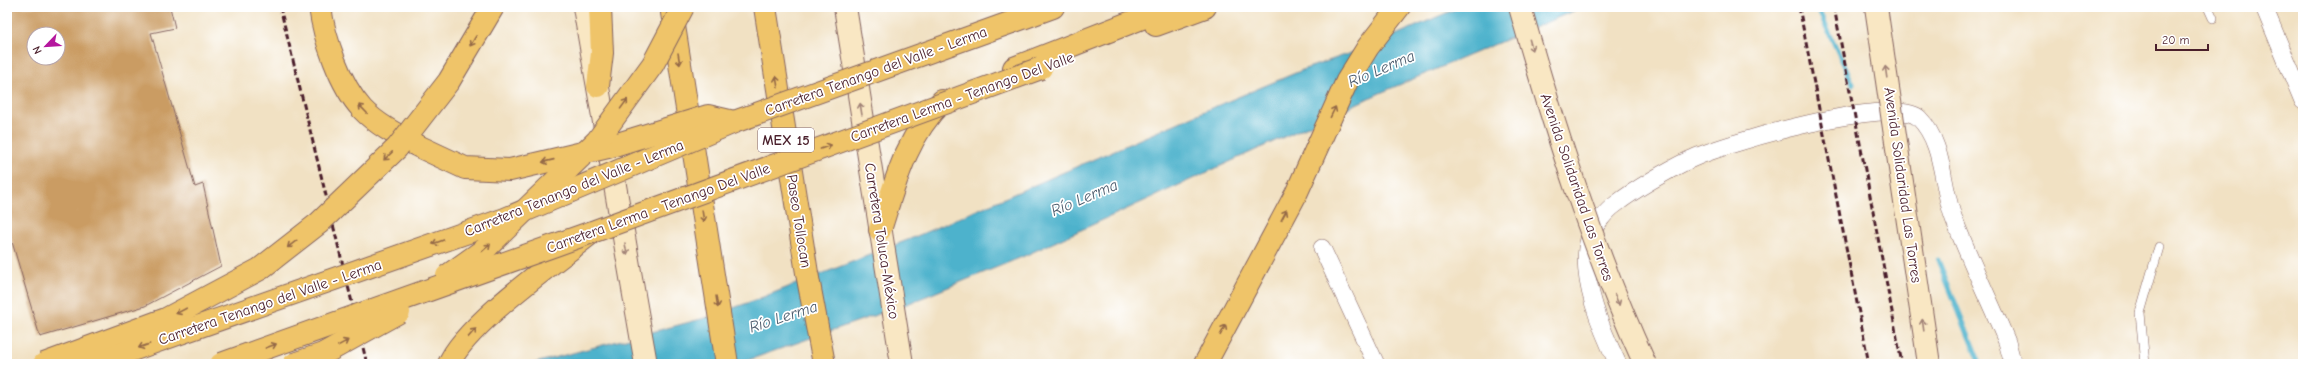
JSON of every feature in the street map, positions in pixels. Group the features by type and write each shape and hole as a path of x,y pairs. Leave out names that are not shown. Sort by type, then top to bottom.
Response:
{"highway":[{"path":"320,7 333,59 345,84 362,109 389,130 418,146 465,168 510,170 608,147 708,116 734,122"},
{"path":"44,364 166,318 260,269 319,224 397,148 449,81 493,7"},
{"path":"598,86 602,53 600,7"},
{"path":"671,7 727,364"},
{"path":"294,364 323,354 397,314 485,249 597,141 653,64 682,7"},
{"name":"Paseo Tollocan","path":"765,7 808,273 824,360"},
{"name":"Carretera Tenango del Valle - Lerma","path":"92,364 505,219 734,122 1053,7"},
{"path":"881,236 903,157 927,116 942,101 986,79 1170,7"},
{"name":"Carretera Lerma - Tenango Del Valle","path":"222,364 592,232 1205,7"},
{"path":"1204,364 1296,194 1348,81 1368,48 1399,7"},
{"path":"449,364 472,331 592,232"}],"main road":[{"path":"584,7 646,364"},
{"name":"Carretera Toluca-México","path":"845,7 902,364"},
{"name":"Avenida Solidaridad Las Torres","path":"1520,7 1540,77 1609,280 1645,364"},
{"name":"Avenida Solidaridad Las Torres","path":"1876,7 1929,364"}],"street":[{"path":"2264,7 2303,101"},
{"path":"1618,364 1605,336 1588,282 1587,261 1589,239 1597,224 1615,204 1690,159 1797,125 1885,111 1905,112 1918,117 1929,132 1939,154 1953,217 2007,342 2013,364"},
{"path":"1322,248 1376,364"}],"lane":[{"path":"2208,7 2213,18"},
{"path":"2145,364 2140,313 2159,247"}],"water":[{"name":"Río Lerma","path":"1460,7 1583,7 1380,93 1022,257 907,304 737,364 531,364 705,318 753,301 910,239 1207,110 1305,69 1368,47"}],"building":[{"path":"7,7 170,7 175,28 151,33 195,187 203,184 221,266 145,306 40,337 10,235 7,236"}],"waterway":[{"path":"1817,7 1853,84"},
{"path":"1938,260 1980,364"}],"railway":[{"path":"280,7 367,364"},
{"path":"1799,7 1869,364"},
{"path":"1834,7 1902,364"}]}
